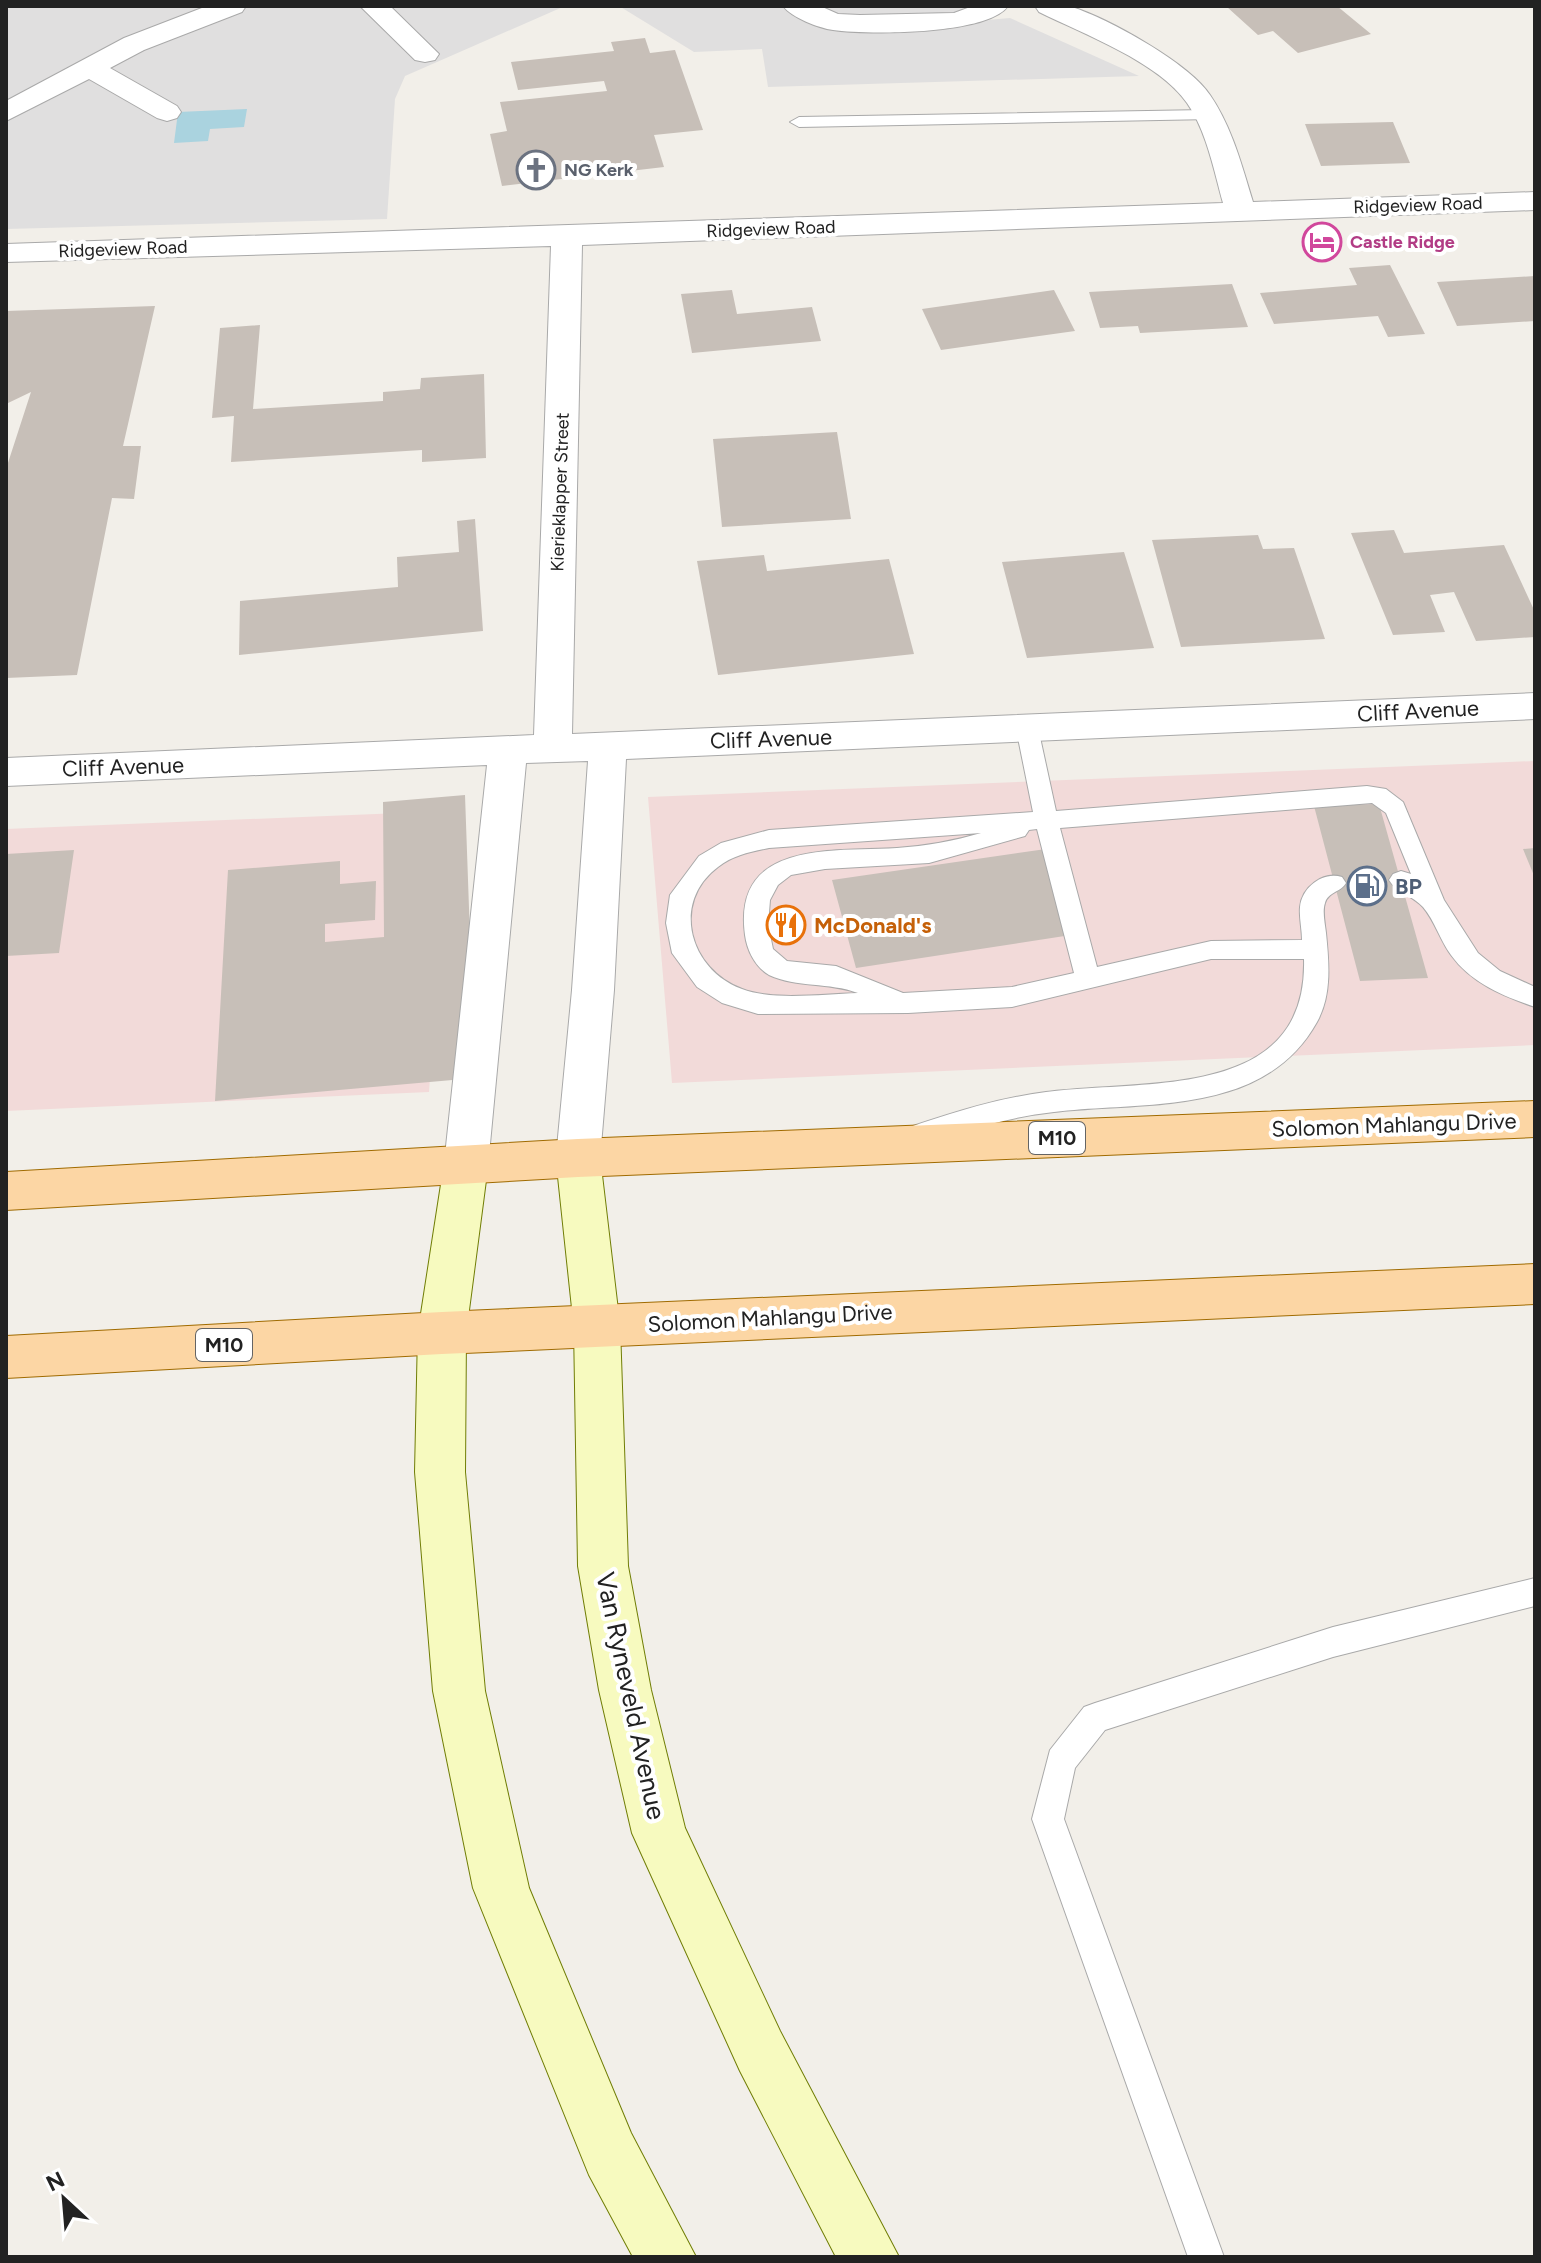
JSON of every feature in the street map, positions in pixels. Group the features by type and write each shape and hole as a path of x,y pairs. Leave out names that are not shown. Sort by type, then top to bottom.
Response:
{"main road":[{"name":"Solomon Mahlangu Drive","path":"6,1191 578,1158 1535,1119"},
{"name":"Van Ryneveld Avenue","path":"578,1158 597,1327 603,1566 625,1690 659,1833 760,2051 869,2257"},
{"path":"466,1165 442,1333 440,1472 459,1691 501,1888 610,2154 666,2257"},
{"name":"Solomon Mahlangu Drive","path":"6,1357 442,1333 1535,1284"}],"street":[{"path":"6,112 134,44 232,6"},
{"path":"374,6 425,54"},
{"path":"797,6 836,34 954,21 994,6"},
{"path":"1049,6 1169,70 1198,96 1241,212"},
{"path":"87,67 167,112"},
{"name":"Ridgeview Road","path":"6,253 1535,201"},
{"name":"Kierieklapper Street","path":"553,748 567,236"},
{"name":"Cliff Avenue","path":"6,772 1535,706"},
{"path":"578,1158 593,990 608,746"},
{"path":"466,1165 508,750"}],"lane":[{"path":"799,122 1206,115"},
{"path":"1027,728 1046,819 1088,981"},
{"path":"1314,949 1211,950 1012,997 908,1003 758,1004 731,996 706,980 684,953 678,923 682,895 707,862 729,849 769,839 1378,795 1395,808 1433,899 1466,958 1495,981 1535,997"},
{"path":"908,1003 852,980 788,971 773,965 763,956 757,940 755,918 764,883 782,870 811,863 940,853 989,840 1046,819"},
{"path":"1401,880 1417,886 1433,899"},
{"path":"893,1145 977,1115 1017,1106 1188,1090 1250,1072 1289,1044 1311,1010 1316,976 1312,905 1316,894 1334,883"},
{"path":"1206,2257 1048,1819 1061,1761 1095,1718 1333,1642 1535,1592"}],"shaded area":[{"path":"6,6 565,6 405,76 395,99 387,219 6,229"},
{"path":"619,6 964,6 963,10 987,20 1010,18 1139,76 768,87 762,49 694,52"},
{"path":"1535,761 1535,1045 672,1083 648,797"},
{"path":"449,811 429,1092 6,1111 6,829"}],"water":[{"path":"247,109 244,127 210,129 208,141 174,143 178,112"}],"building":[{"path":"1337,6 1371,34 1298,53 1273,31 1258,35 1227,7"},
{"path":"645,38 650,53 675,50 703,130 654,135 664,167 502,186 490,134 507,131 500,102 607,91 604,81 518,90 511,62 614,51 611,42"},
{"path":"1393,122 1410,163 1321,166 1305,124"},
{"path":"1390,265 1425,334 1388,337 1378,316 1274,324 1260,293 1357,285 1349,268"},
{"path":"1535,276 1535,321 1457,326 1437,282"},
{"path":"1232,284 1248,327 1140,333 1138,326 1100,328 1089,292"},
{"path":"732,290 737,314 812,307 821,341 692,353 681,294"},
{"path":"1054,290 1075,331 941,350 922,309"},
{"path":"155,306 123,446 141,446 134,499 112,498 77,675 6,678 6,469 31,392 6,404 6,311"},
{"path":"260,325 253,409 383,401 383,392 420,389 421,378 484,374 486,458 422,462 422,450 231,462 234,416 212,418 220,328"},
{"path":"837,432 851,519 722,527 713,439"},
{"path":"475,519 483,631 239,655 240,601 398,587 397,557 459,552 457,521"},
{"path":"1394,530 1404,553 1504,545 1535,612 1535,637 1476,641 1454,592 1430,595 1445,632 1393,635 1351,533"},
{"path":"1258,535 1263,549 1294,548 1325,639 1181,647 1152,540"},
{"path":"1124,552 1154,648 1027,658 1002,562"},
{"path":"764,555 767,571 889,559 914,654 718,675 697,561"},
{"path":"465,795 475,1078 215,1101 228,870 340,861 340,884 376,881 375,920 325,924 325,942 384,937 383,802"},
{"path":"1379,804 1428,978 1360,981 1314,806"},
{"path":"1053,848 1084,933 856,968 832,880"},
{"path":"1535,848 1535,878 1523,849"},
{"path":"74,850 59,953 6,956 6,854"}],"place":[{"name":"NG Kerk","path":"536,170"},
{"name":"Castle Ridge","path":"1322,242"},
{"name":"BP","path":"1367,886"},
{"name":"McDonald's","path":"786,925"}]}
